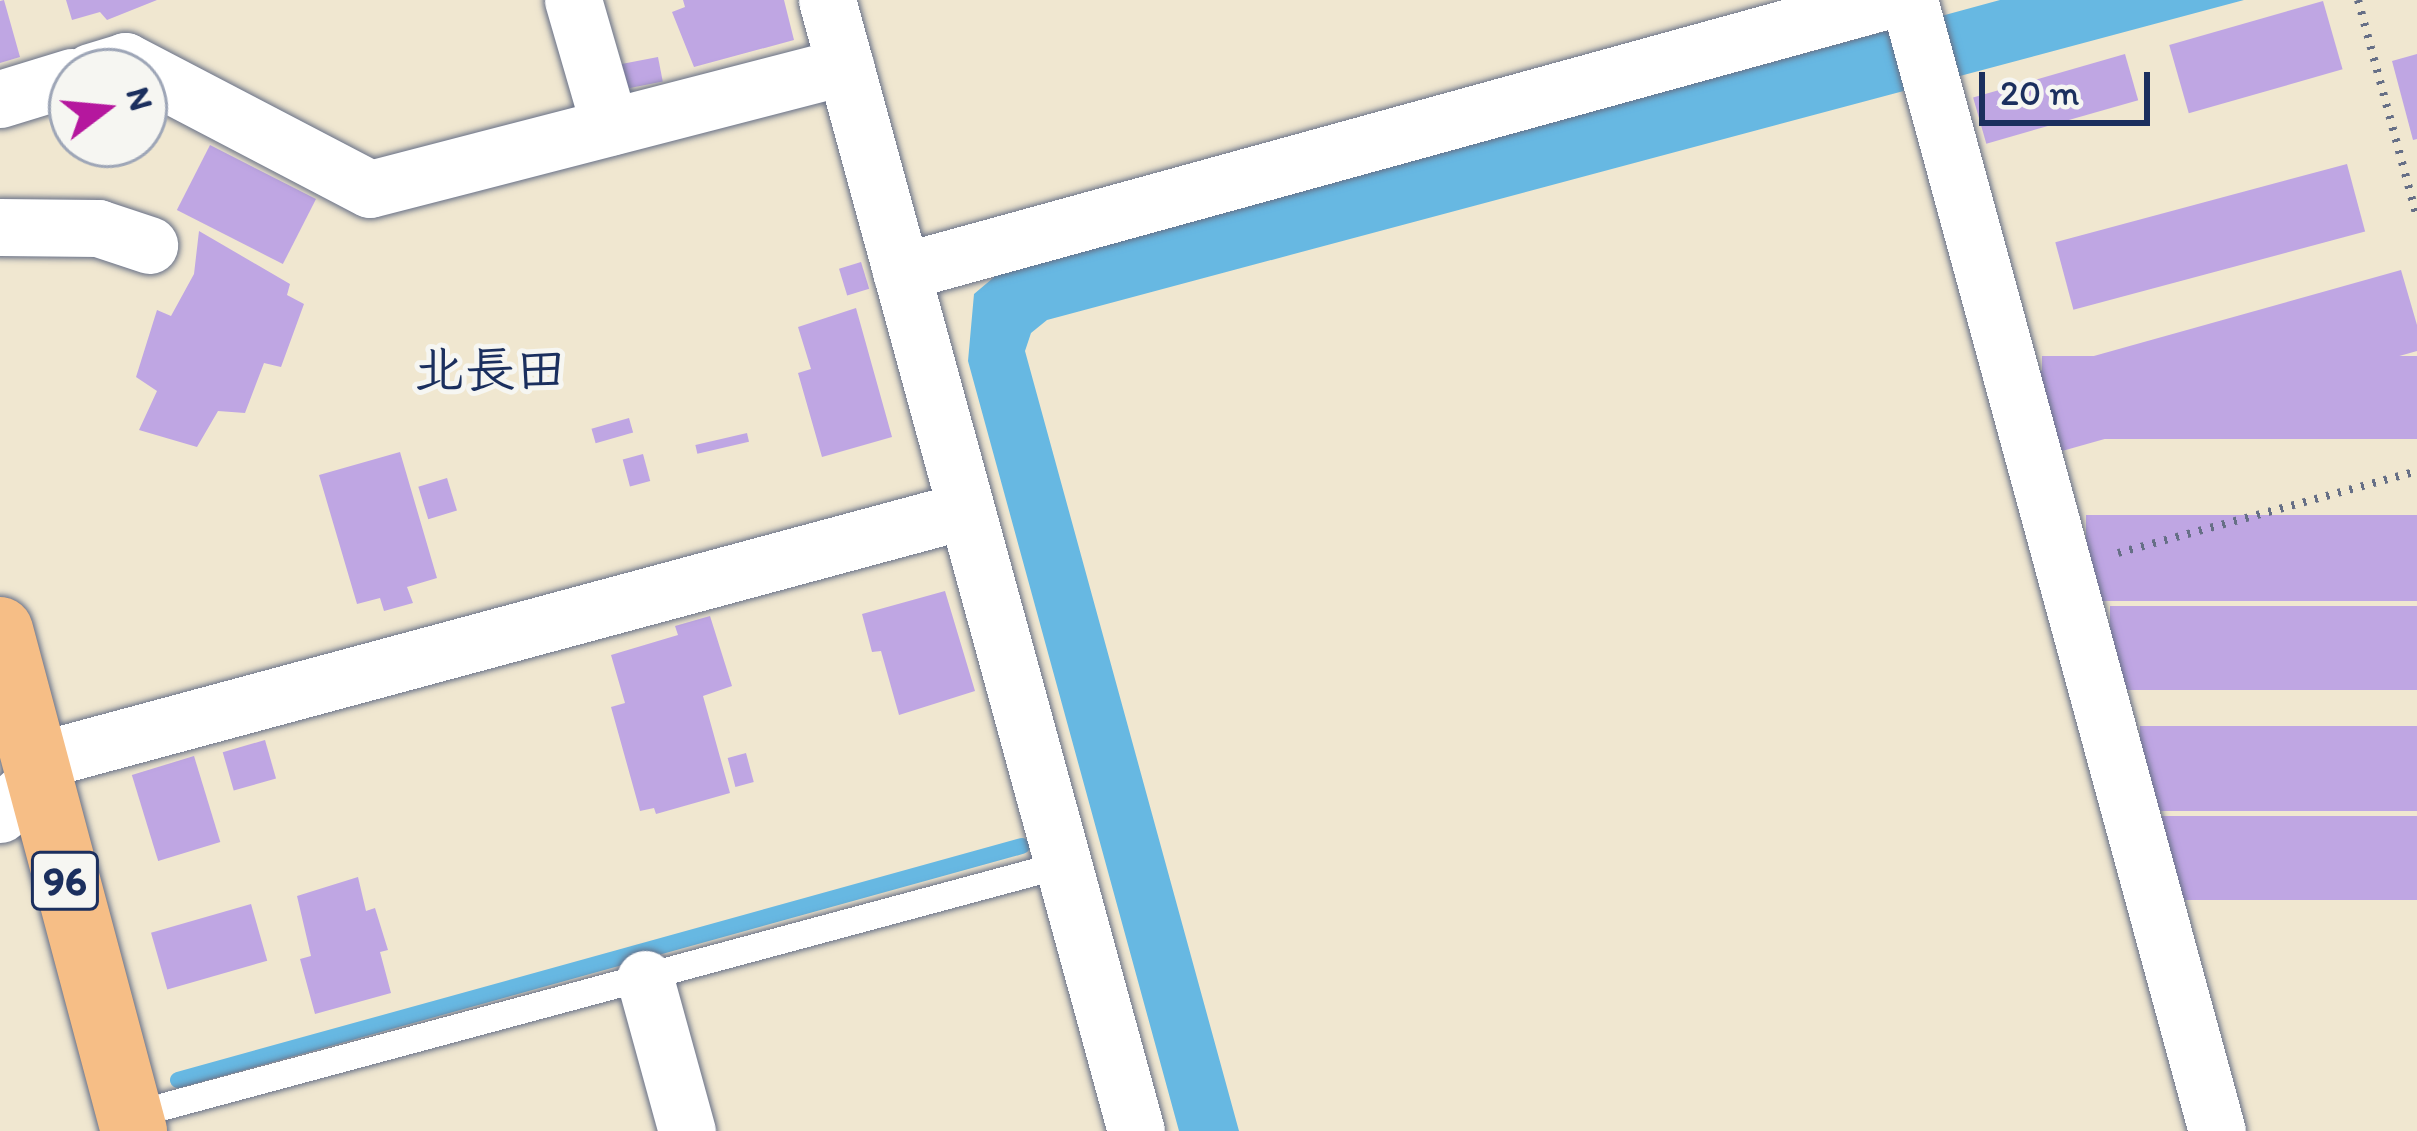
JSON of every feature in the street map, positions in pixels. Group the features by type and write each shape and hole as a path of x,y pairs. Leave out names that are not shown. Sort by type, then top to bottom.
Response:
{"main road":[{"name":"96","path":"0,631 24,785 149,1118"}],"street":[{"path":"574,0 610,127"},
{"path":"827,0 1136,1131"},
{"path":"901,272 1888,0"},
{"path":"1909,0 2217,1131"},
{"path":"168,85 370,189 845,66"},
{"path":"0,99 48,84"},
{"path":"0,227 98,228 149,245"},
{"path":"24,785 966,511"},
{"path":"645,979 687,1131"}],"lane":[{"path":"149,1118 1063,864"}],"path":[{"path":"2358,0 2417,217"},
{"path":"2064,568 2417,470"}],"water":[{"path":"2000,0 2244,0 1047,320 1031,333 1025,351 1239,1131 1179,1131 968,361 974,294 999,273"}],"building":[{"path":"4,0 20,57 0,63 0,1"},
{"path":"66,0 157,0 107,20 100,12 72,20"},
{"path":"683,0 784,0 794,40 694,67 672,12 685,7"},
{"path":"2323,1 2343,69 2189,113 2169,45"},
{"path":"2125,54 2138,100 1986,144 1973,98"},
{"path":"2417,54 2417,139 2413,140 2392,61"},
{"path":"658,57 663,82 619,90 614,66"},
{"path":"210,145 316,199 283,264 177,210"},
{"path":"2347,164 2365,232 2073,310 2055,242"},
{"path":"199,231 290,284 287,295 304,304 281,367 264,363 245,413 218,411 197,447 139,430 157,391 136,377 157,310 171,316 194,274"},
{"path":"861,262 869,289 847,296 839,269"},
{"path":"2401,270 2417,325 2417,351 2055,453 2033,373"},
{"path":"856,308 892,437 822,457 798,373 811,369 798,327"},
{"path":"2042,356 2417,356 2417,439 2042,439"},
{"path":"629,418 633,432 596,443 592,429"},
{"path":"747,433 749,442 697,454 695,445"},
{"path":"400,452 437,578 407,587 413,603 384,611 380,598 357,604 319,475"},
{"path":"643,454 650,481 630,486 623,459"},
{"path":"447,478 457,511 428,519 418,487"},
{"path":"2086,515 2417,515 2417,601 2086,601"},
{"path":"945,591 975,691 899,715 881,651 872,652 862,614"},
{"path":"2110,606 2417,606 2417,690 2110,690"},
{"path":"710,616 732,686 703,696 730,793 656,814 654,808 640,811 611,707 625,703 611,655 678,635 675,626"},
{"path":"2140,726 2417,726 2417,811 2140,811"},
{"path":"265,740 276,778 234,791 223,752"},
{"path":"746,753 754,782 735,787 728,758"},
{"path":"194,756 220,842 158,861 132,775"},
{"path":"2162,816 2417,816 2417,900 2162,900"},
{"path":"358,877 366,911 375,908 388,950 380,952 391,993 315,1014 300,959 311,956 297,896"},
{"path":"251,904 267,961 167,989 151,933"}],"waterway":[{"path":"178,1080 1022,846"}],"district":[{"name":"北長田","path":"490,370"}]}
